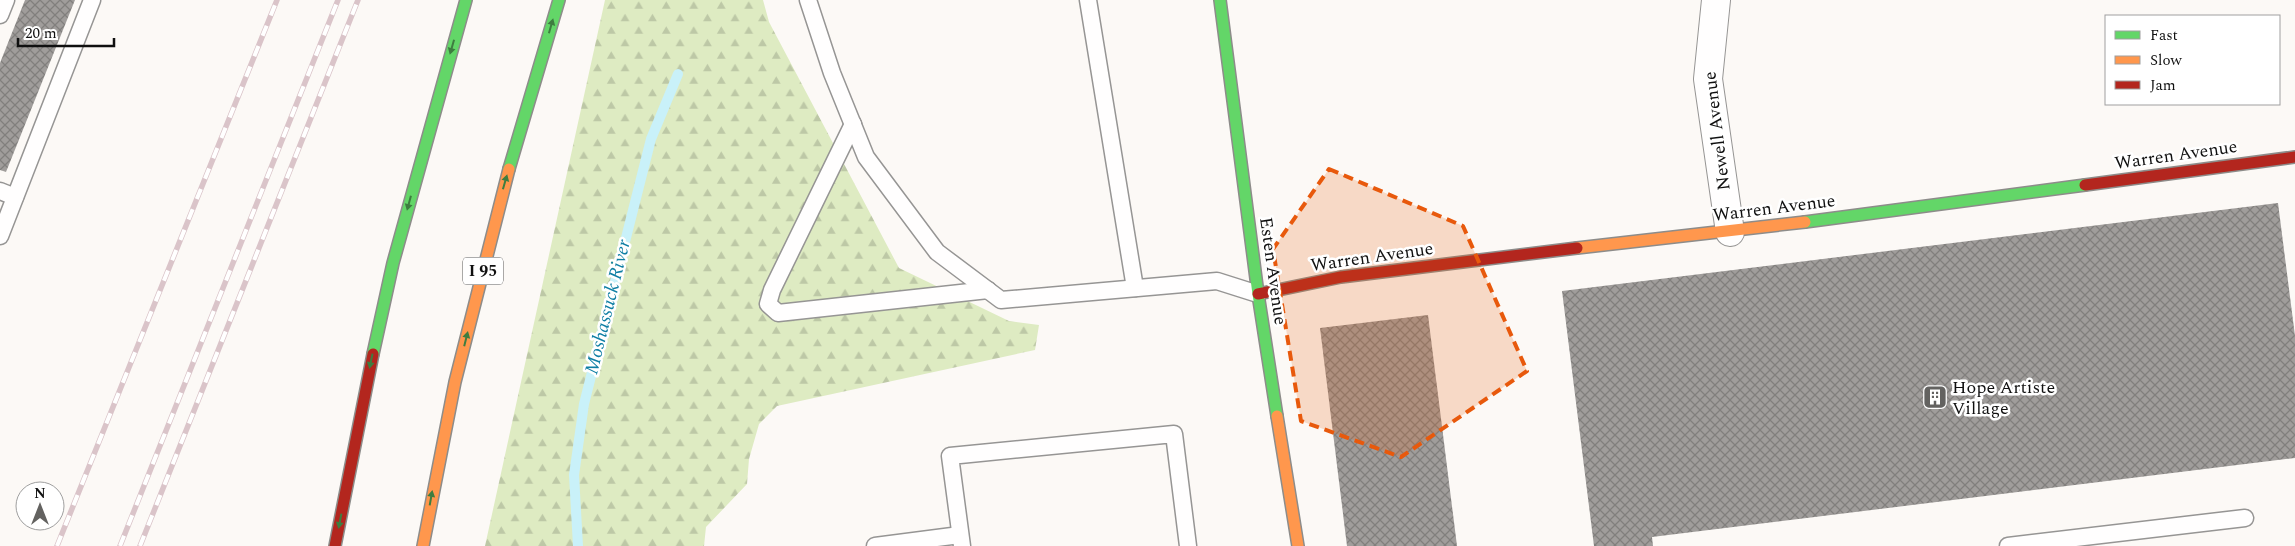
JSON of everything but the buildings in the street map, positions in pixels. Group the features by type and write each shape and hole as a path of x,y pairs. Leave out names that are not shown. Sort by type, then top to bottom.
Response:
{"main road":[{"path":"335,546 368,377 393,263 466,0"},
{"name":"I 95","path":"423,546 455,382 504,185 559,0"},
{"name":"Esten Avenue","path":"1220,0 1258,294 1298,546"},
{"name":"Warren Avenue","path":"1258,294 1350,276 1549,250 1730,232 2295,157"}],"street":[{"name":"Newell Avenue","path":"1716,0 1708,79 1730,232"}],"lane":[{"path":"0,15 6,0"},
{"path":"0,236 92,0"},
{"path":"808,0 832,73 866,157 937,252 1001,300 1217,281 1258,294"},
{"path":"1088,0 1135,288"},
{"path":"853,124 772,290 768,304 778,313 988,290"},
{"path":"0,191 15,197"},
{"path":"875,546 961,541 950,456 1174,434 1188,546"},
{"path":"2008,546 2245,518"}],"highlighted area":[{"path":"1329,169 1463,226 1527,371 1401,457 1301,421 1273,249"}],"green space":[{"path":"605,0 763,0 769,22 899,268 1009,321 1039,325 1035,350 777,406 759,424 749,459 747,484 706,527 704,546 485,546"}],"waterway":[{"name":"Moshassuck River","path":"578,546 574,475 584,404 651,139 678,74"}],"railway":[{"path":"57,546 277,0"},
{"path":"120,546 338,0"},
{"path":"140,546 358,0"}],"traffic: fast":[{"path":"373,354 393,263 466,0"},
{"path":"509,169 559,0"},
{"path":"1220,0 1258,294 1277,416"},
{"path":"1805,222 2085,185"}],"traffic: slow":[{"path":"423,546 455,382 509,169"},
{"path":"1577,248 1805,222"},
{"path":"1277,416 1298,546"}],"traffic: jam":[{"path":"2085,185 2295,157"},
{"path":"1258,294 1341,277 1577,248"},
{"path":"335,546 373,354"}],"place":[{"name":"Hope Artiste Village","path":"1935,397"}]}
